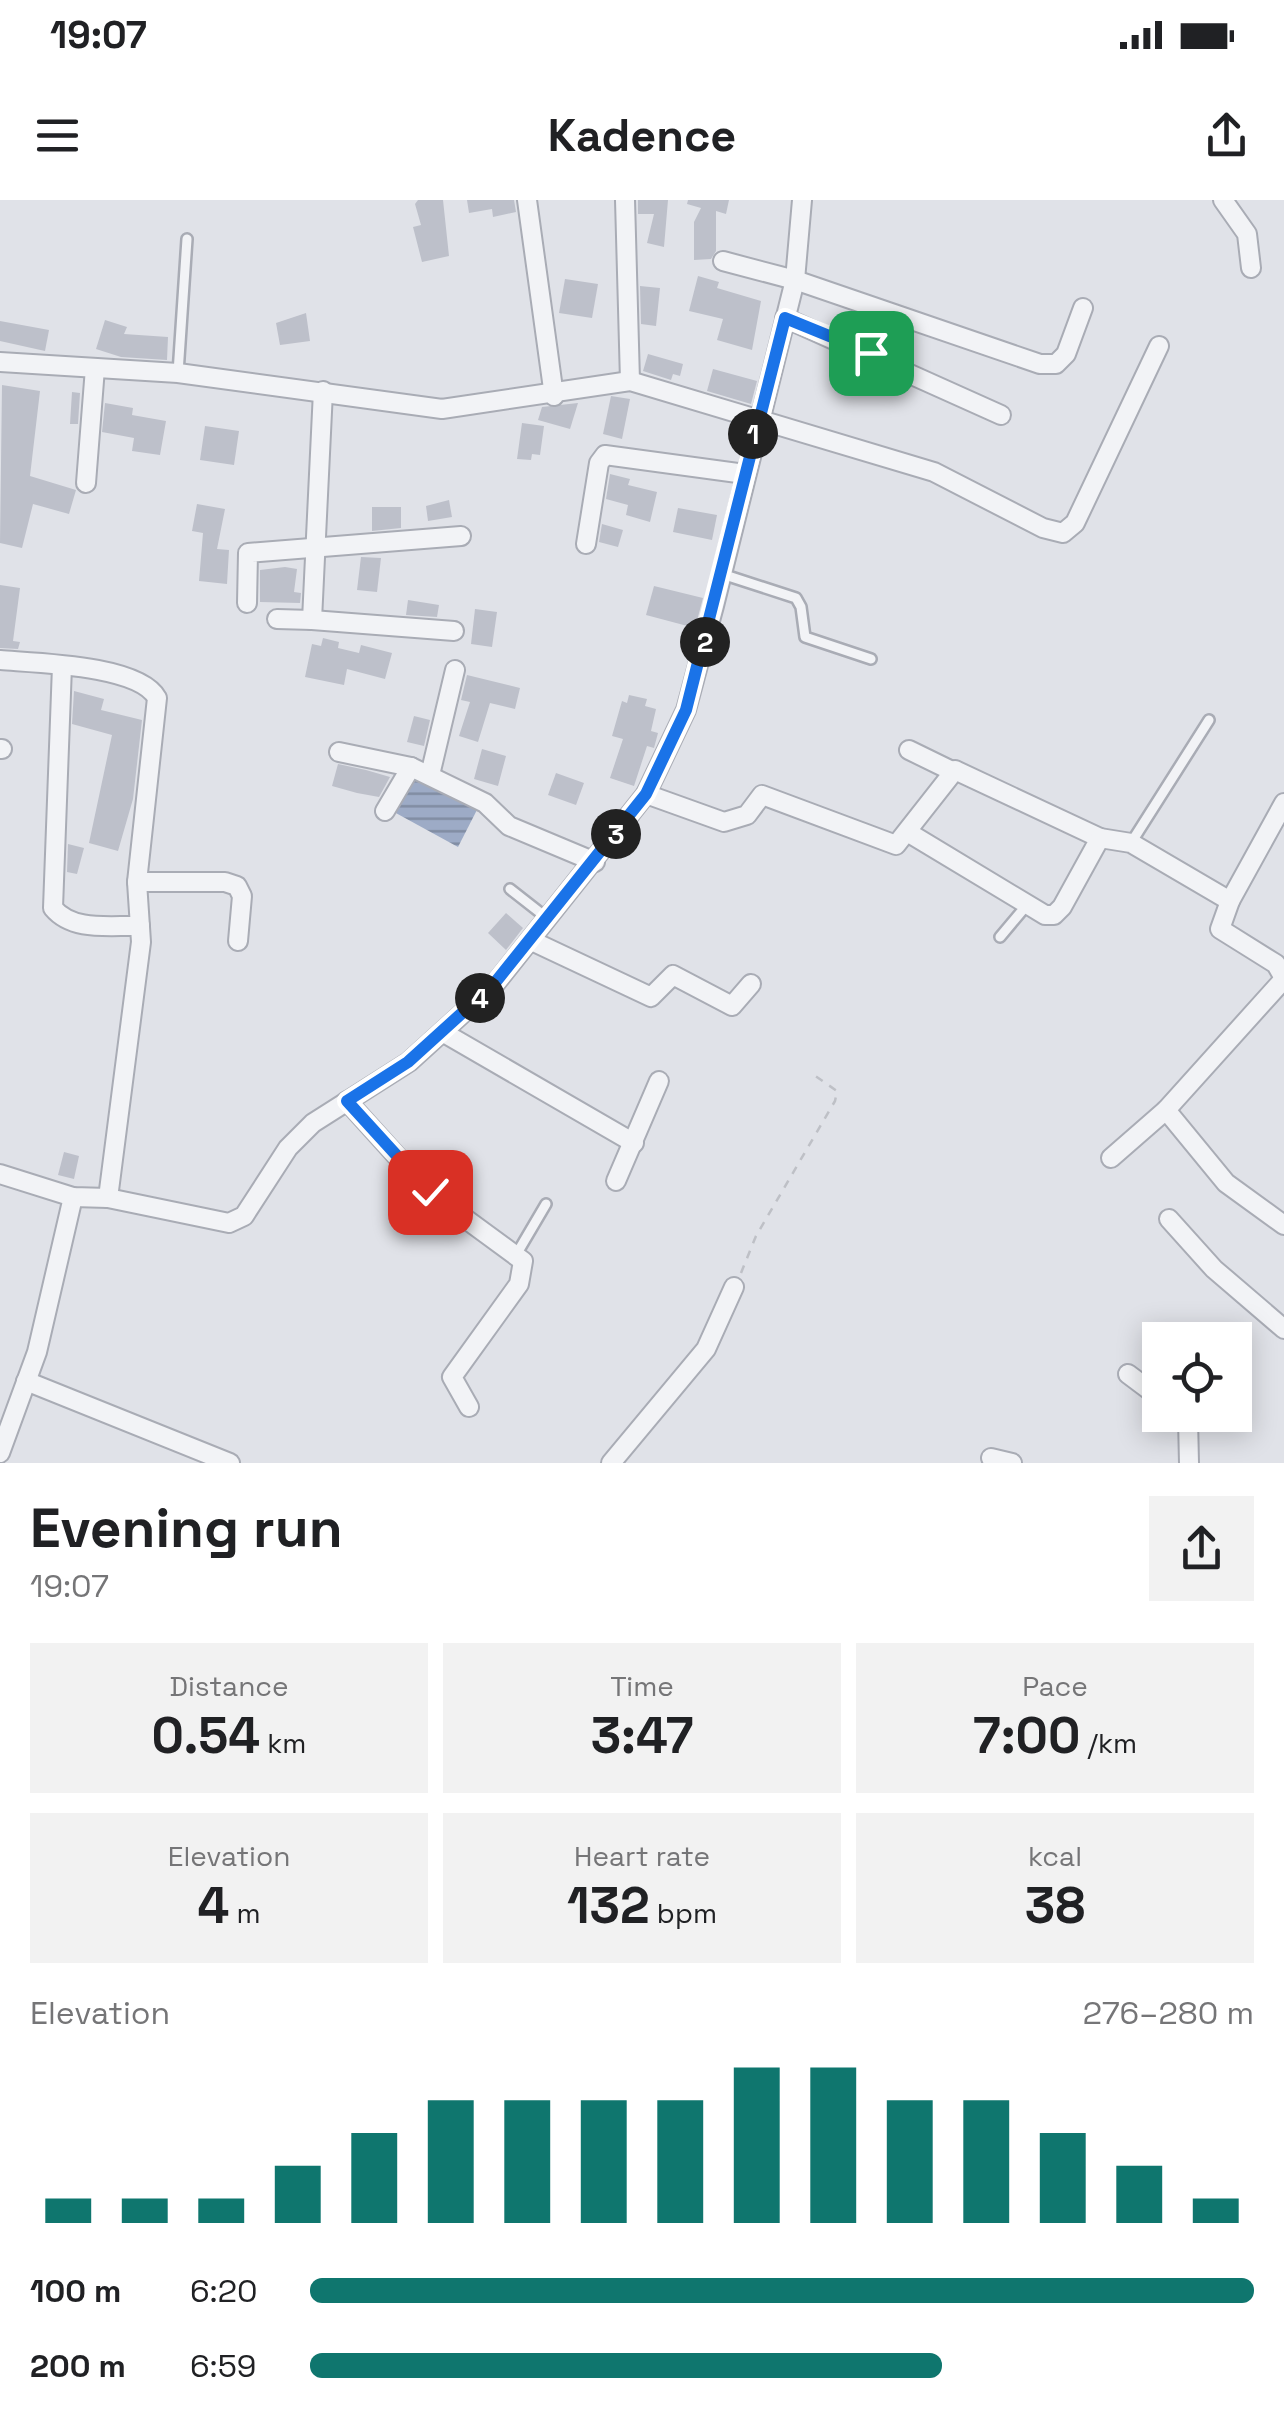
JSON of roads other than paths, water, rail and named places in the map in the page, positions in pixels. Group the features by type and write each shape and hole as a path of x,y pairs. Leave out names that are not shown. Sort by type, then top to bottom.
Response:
{"street":[{"path":"526,200 554,396"},
{"path":"625,200 630,381"},
{"path":"0,1174 72,1197 108,1198 229,1223 244,1216 288,1148 313,1124 408,1062 444,1032 532,941 646,794 686,710 795,280 802,200"},
{"path":"1223,200 1247,234 1250,268"},
{"path":"723,261 795,280 1040,364 1056,364 1066,354 1083,308"},
{"path":"785,318 1001,415"},
{"path":"0,362 178,373 442,409 554,396 630,381 934,472 1043,528 1062,532 1076,522 1159,346"},
{"path":"86,483 95,368"},
{"path":"312,620 323,391"},
{"path":"586,544 599,463 606,455 744,474"},
{"path":"247,603 248,552 461,536"},
{"path":"278,619 454,632"},
{"path":"0,660 62,666 138,681 152,688 156,698 137,882 140,926 108,1198"},
{"path":"62,666 53,908 63,920 76,924 140,926"},
{"path":"430,775 456,670"},
{"path":"909,750 1100,838 1131,844 1230,902"},
{"path":"339,752 411,767 430,775 485,803 508,826 595,862"},
{"path":"385,811 411,767"},
{"path":"646,794 724,822 747,814 762,796 896,845 909,833 952,771"},
{"path":"1111,1158 1166,1110 1284,978 1276,964 1220,929 1230,902 1284,804"},
{"path":"909,833 1026,906 1054,915 1100,838"},
{"path":"137,882 226,882 237,886 242,896 238,941"},
{"path":"532,941 651,998 673,976 732,1006 751,984"},
{"path":"444,1032 634,1142"},
{"path":"616,1181 658,1081"},
{"path":"347,1101 430,1192 516,1255 524,1270 519,1284 452,1377 469,1407"},
{"path":"1166,1110 1226,1184 1284,1226"},
{"path":"0,1453 26,1382 72,1197"},
{"path":"1170,1219 1214,1269 1284,1329"},
{"path":"611,1463 706,1349 734,1287"},
{"path":"1128,1374 1142,1384"},
{"path":"26,1382 230,1463"},
{"path":"1188,1432 1189,1463"},
{"path":"991,1458 1012,1463"}],"lane":[{"path":"178,373 186,239"},
{"path":"722,574 796,598 802,607 804,638 871,660"},
{"path":"1131,844 1209,720"},
{"path":"510,889 549,919"},
{"path":"1000,938 1026,906"},
{"path":"516,1255 546,1204"}],"water":[{"path":"418,770 481,802 458,847 394,812"}]}
